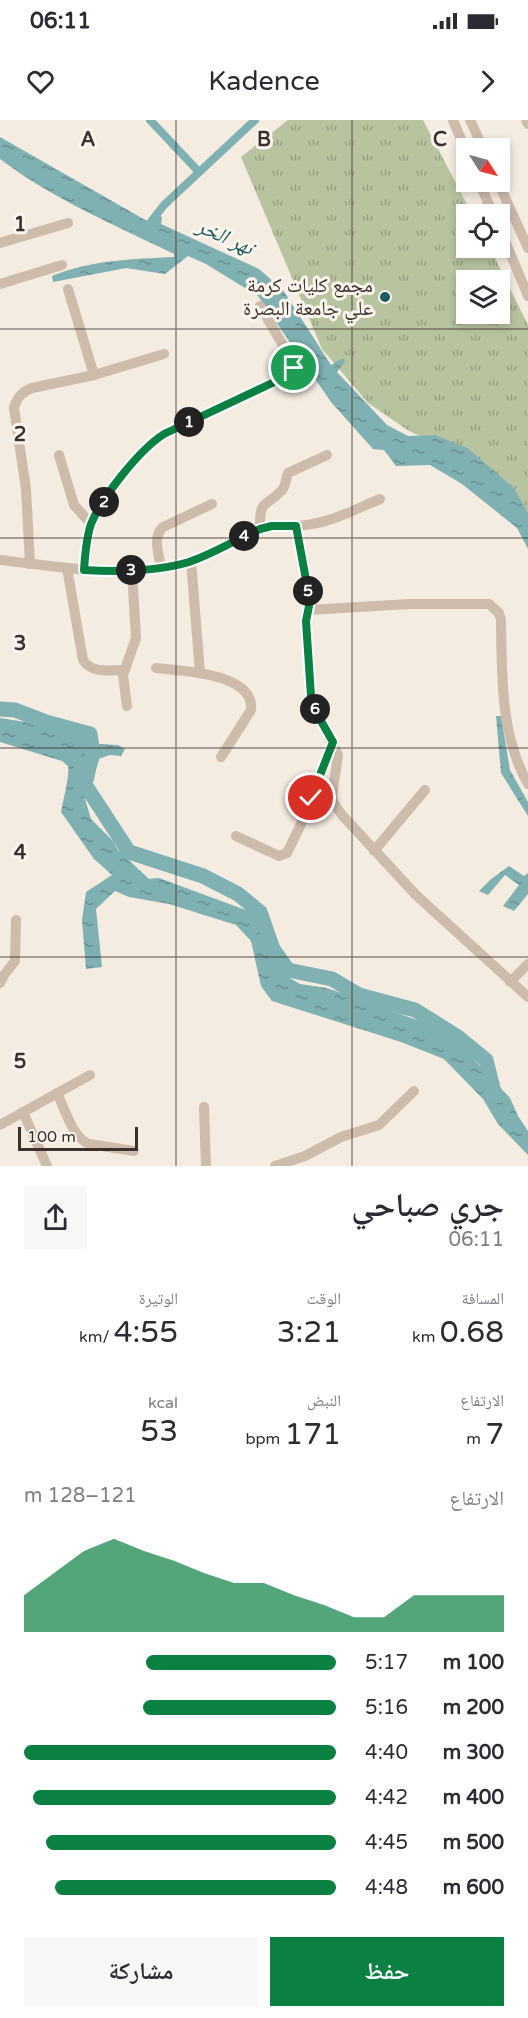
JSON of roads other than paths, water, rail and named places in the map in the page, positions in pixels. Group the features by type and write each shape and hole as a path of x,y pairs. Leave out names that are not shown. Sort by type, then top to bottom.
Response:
{"street":[{"path":"455,125 471,122 478,138"},
{"path":"503,192 528,248"},
{"path":"0,243 68,223"},
{"path":"510,253 528,296"},
{"path":"0,284 62,265"},
{"path":"68,289 94,375"},
{"path":"84,570 86,547 92,524 107,497 141,452 156,439 287,376 293,371 294,364 260,306"},
{"path":"30,564 26,489 14,408 17,399 23,392 32,388 94,375 164,354"},
{"path":"59,455 74,505 92,524"},
{"path":"260,529 261,508 282,490 288,473 327,455"},
{"path":"0,560 84,570 161,568 191,561 260,529 324,521 380,499"},
{"path":"161,568 157,539 159,531 212,504"},
{"path":"296,526 309,595 306,621 311,696 317,714 338,755 333,802 337,810 416,895 528,997"},
{"path":"191,561 200,673"},
{"path":"67,568 83,660 91,668 98,670 124,670"},
{"path":"127,706 123,683 124,670 136,638 132,570"},
{"path":"309,610 409,604 482,604 495,608 501,620 506,716 514,756 528,784"},
{"path":"156,668 200,673 234,683 248,694 252,702 251,710 221,756"},
{"path":"236,836 279,856 287,854 333,742"},
{"path":"374,851 425,790"},
{"path":"0,983 2,976 15,961 16,920"},
{"path":"510,981 528,964"},
{"path":"0,1125 90,1075"},
{"path":"275,1166 305,1155 341,1137 379,1125 414,1091"},
{"path":"57,1093 83,1142 134,1151"},
{"path":"204,1107 206,1166"},
{"path":"23,1112 47,1166"}],"water":[{"name":"نهر الخر","path":"0,137 147,221 154,213 162,217 161,224 259,269 283,290 331,365 343,358 345,362 337,372 387,425 408,436 435,435 467,448 514,488 528,513 528,549 517,528 462,484 430,465 396,466 384,450 373,449 331,402 258,296 206,264 188,256 165,274 126,268 53,282 52,276 81,267 112,261 174,257 174,254 85,211 20,173 0,159"},
{"path":"496,716 501,716 510,770 528,802 528,816 501,773"},
{"path":"0,718 38,724 98,744 118,745 125,749 121,756 110,755 98,759 94,780 85,799 91,819 113,841 118,850 149,879 159,878 251,912 283,974 300,984 327,988 431,1025 467,1052 510,1098 528,1131 528,1155 498,1124 483,1099 444,1059 401,1042 272,1001 261,986 251,941 236,925 169,904 129,897 115,891 96,909 102,967 86,969 82,920 86,892 112,875 94,859 61,812 68,766 62,761 0,742"},
{"path":"509,866 524,876 528,873 528,894 514,911 503,906 519,885 505,875 488,895 479,891"}],"waterway":[{"path":"150,120 199,172"},
{"path":"150,223 164,205 255,120"},
{"path":"0,709 15,710 46,722 90,734 93,754 84,783 129,852 203,876 238,894 260,912 273,949 288,970 332,979 359,995 415,1010 458,1037 486,1060 495,1096"}],"place":[{"name":"مجمع كليات كرمة علي جامعة البصرة","path":"385,297"}]}
